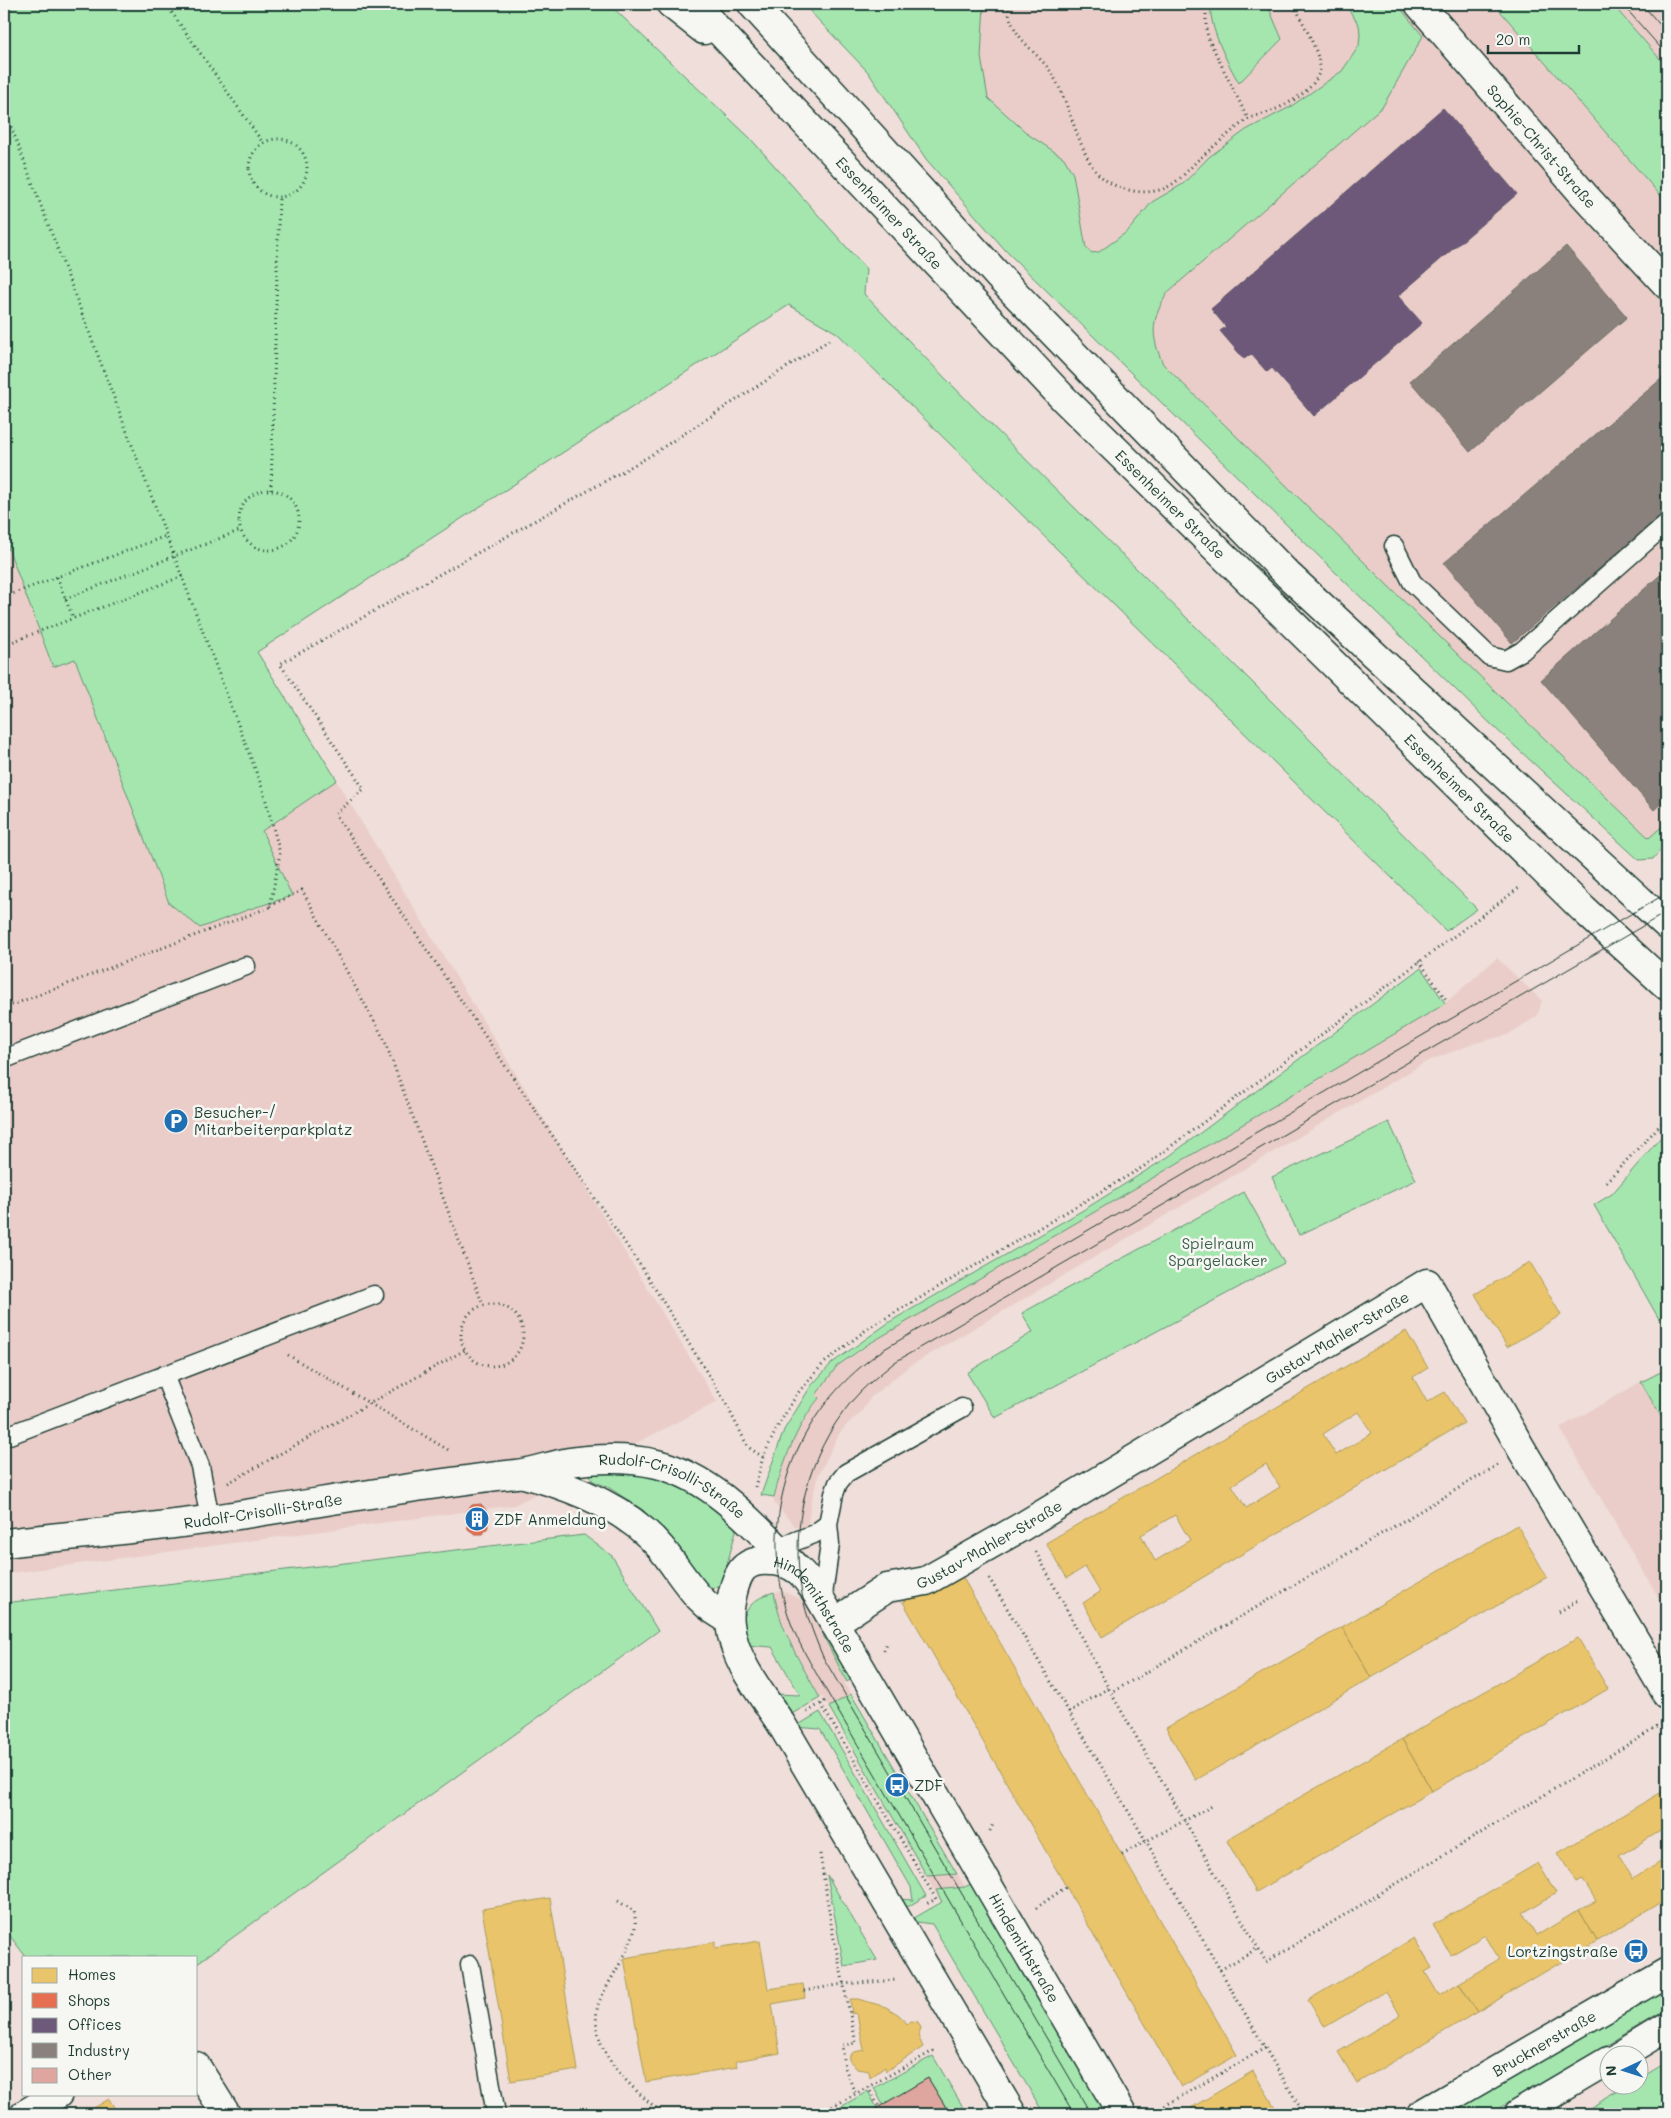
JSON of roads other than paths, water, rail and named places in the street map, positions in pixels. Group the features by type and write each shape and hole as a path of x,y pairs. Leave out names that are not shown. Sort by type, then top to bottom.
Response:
{"street":[{"path":"671,4 754,70"},
{"name":"Essenheimer Straße","path":"694,4 1064,399 1584,910 1667,986"},
{"path":"752,4 1002,280 1288,575 1667,925"},
{"name":"Sophie-Christ-Straße","path":"1419,4 1584,196 1667,285"},
{"name":"Gustav-Mahler-Straße","path":"828,1613 887,1588 926,1581 975,1554 1426,1283 1522,1450 1667,1694"},
{"name":"Rudolf-Crisolli-Straße","path":"4,1543 208,1506 523,1473 569,1462 597,1459 630,1459 658,1464 704,1484 747,1519 799,1571"},
{"name":"Rudolf-Crisolli-Straße","path":"523,1473 580,1493 625,1517 644,1530 661,1548 700,1599 718,1614 729,1619"},
{"name":"Hindemithstraße","path":"1012,2114 802,1758 742,1662 734,1644 729,1619 735,1586 746,1567 756,1561 777,1561 799,1571 828,1613 1122,2114"},
{"name":"Brucknerstraße","path":"1421,2114 1667,1972"},
{"path":"1636,2046 1667,2027"},
{"path":"1518,2114 1598,2067"},
{"path":"198,2069 226,2114"},
{"path":"25,2114 55,2096"}],"lane":[{"path":"1394,546 1412,582 1489,656 1506,660 1522,651 1667,523"},
{"path":"4,1059 246,966"},
{"path":"4,1437 374,1295"},
{"path":"164,1375 200,1466 208,1506"},
{"path":"828,1613 830,1544 828,1524 838,1483 846,1473 962,1408"},
{"path":"746,1567 756,1558 776,1548 814,1534 828,1524"},
{"path":"470,1965 496,2114"}],"tram line":[{"path":"1622,4 1667,55"},
{"path":"1642,4 1667,33"},
{"path":"1074,2114 820,1680 792,1627 778,1570 777,1533 782,1496 793,1462 808,1429 830,1398 856,1371 886,1348 1667,893"},
{"path":"1091,2114 823,1657 803,1601 798,1555 803,1504 818,1456 830,1433 860,1392 895,1362 1667,912"}],"place":[{"name":"Besucher-/ Mitarbeiterparkplatz","path":"176,1121"},
{"name":"ZDF Anmeldung","path":"477,1519"},
{"name":"ZDF","path":"897,1785"},
{"name":"Lortzingstraße","path":"1636,1951"}],"park label":[{"name":"Spielraum Spargelacker","path":"1218,1252"}]}
